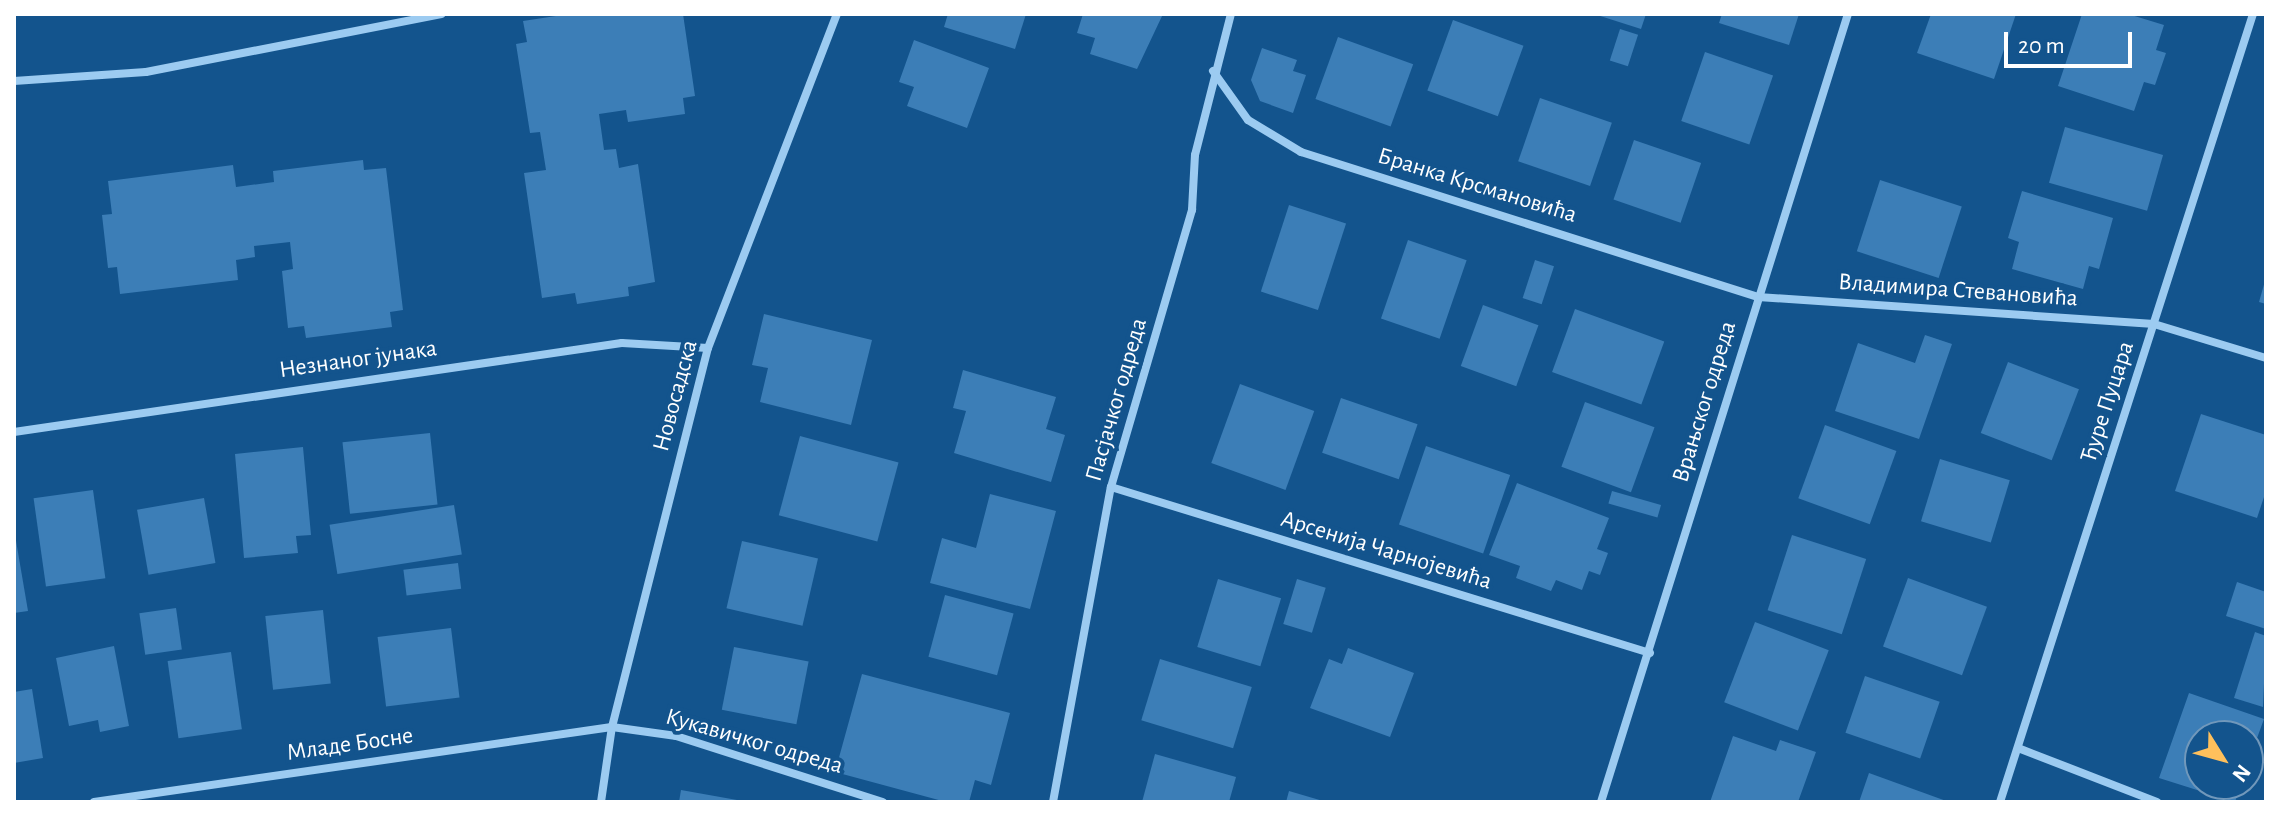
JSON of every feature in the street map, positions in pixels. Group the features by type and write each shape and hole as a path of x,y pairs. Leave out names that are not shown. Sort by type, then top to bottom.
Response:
{"street":[{"path":"14,81 146,72 441,14"},
{"name":"Новосадска","path":"601,802 612,727 708,348 837,14"},
{"name":"Пасјачког одреда","path":"1053,802 1111,487 1192,210 1213,71 1231,14"},
{"name":"Врањског одреда","path":"1601,802 1848,14"},
{"name":"Ђуре Пуцара","path":"2000,802 2253,14"},
{"name":"Бранка Крсмановића","path":"1213,71 1248,120 1301,152 1758,297"},
{"name":"Владимира Стевановића","path":"1758,297 2154,324 2266,358"},
{"name":"Незнаног јунака","path":"14,432 622,343 708,348"},
{"name":"Арсенија Чарнојевића","path":"1111,487 1650,653"},
{"name":"Младе Босне","path":"94,802 612,727"},
{"name":"Кукавичког одреда","path":"612,727 676,736 883,802"},
{"path":"2018,748 2157,802"}],"building":[{"path":"569,14 683,14 695,96 683,98 685,114 628,122 626,110 599,114 604,150 616,149 619,168 638,164 655,282 628,287 629,296 577,304 575,293 542,298 524,173 546,170 540,132 530,133 516,44 527,42 523,21"},
{"path":"948,14 1026,14 1015,49 944,27"},
{"path":"1083,14 1163,14 1137,69 1090,54 1095,38 1077,33"},
{"path":"1594,14 1646,14 1641,29"},
{"path":"1722,14 1799,14 1789,45 1719,23"},
{"path":"1931,14 2016,14 1994,79 1917,53"},
{"path":"2082,14 2128,14 2164,25 2156,50 2166,53 2155,85 2144,82 2134,111 2058,86"},
{"path":"1453,20 1523,46 1498,116 1427,90"},
{"path":"1620,29 1638,35 1628,66 1610,60"},
{"path":"1338,37 1413,64 1391,126 1315,99"},
{"path":"914,40 989,68 967,128 907,106 914,87 899,82"},
{"path":"1262,48 1297,60 1293,71 1306,75 1293,113 1260,101 1251,80"},
{"path":"1705,52 1773,75 1749,144 1681,121"},
{"path":"1540,98 1612,123 1590,186 1518,161"},
{"path":"2065,127 2163,155 2147,211 2049,183"},
{"path":"1634,140 1701,163 1681,223 1613,200"},
{"path":"363,160 364,170 386,168 403,310 390,312 392,327 306,338 304,326 288,328 282,271 293,269 290,242 254,246 255,257 236,260 238,280 120,294 117,267 108,268 102,215 112,214 108,181 233,165 236,187 274,182 273,171"},
{"path":"1880,180 1962,207 1939,278 1857,251"},
{"path":"2022,191 2113,218 2099,269 2089,266 2083,289 2012,269 2019,242 2008,238"},
{"path":"1289,205 1346,224 1318,310 1261,292"},
{"path":"1408,240 1467,260 1440,339 1381,318"},
{"path":"1535,260 1554,266 1542,304 1523,298"},
{"path":"2266,281 2266,304 2259,302"},
{"path":"1483,305 1538,325 1516,386 1461,366"},
{"path":"1575,309 1664,341 1641,404 1552,372"},
{"path":"764,314 872,340 851,425 760,402 768,368 752,365"},
{"path":"1925,335 1952,344 1919,439 1835,411 1858,343 1915,363"},
{"path":"2008,362 2079,389 2052,460 1981,433"},
{"path":"963,370 1056,397 1046,429 1065,435 1051,482 954,453 966,411 953,408"},
{"path":"1240,384 1314,411 1286,490 1211,463"},
{"path":"1341,398 1418,424 1399,479 1322,453"},
{"path":"1585,402 1655,427 1631,492 1561,467"},
{"path":"2201,414 2266,435 2266,491 2257,518 2175,491"},
{"path":"1825,425 1896,451 1870,524 1798,498"},
{"path":"430,433 438,505 350,514 342,442"},
{"path":"800,436 899,462 877,542 779,515"},
{"path":"1426,446 1510,475 1483,553 1399,524"},
{"path":"303,447 311,535 296,536 298,553 244,558 235,454"},
{"path":"1940,459 2010,480 1991,543 1921,521"},
{"path":"1517,483 1609,518 1597,549 1608,553 1600,575 1589,571 1582,590 1556,580 1551,591 1516,578 1520,566 1489,555"},
{"path":"93,490 105,578 46,586 34,498"},
{"path":"1612,491 1661,505 1657,518 1608,503"},
{"path":"990,494 1056,511 1030,609 930,583 942,538 976,548"},
{"path":"204,498 215,563 148,575 137,510"},
{"path":"454,505 462,554 337,574 330,525"},
{"path":"14,529 28,611 14,613"},
{"path":"1792,535 1866,559 1842,634 1768,610"},
{"path":"742,541 818,559 802,626 726,608"},
{"path":"458,563 461,589 407,596 403,570"},
{"path":"1908,578 1987,607 1962,675 1883,647"},
{"path":"1218,579 1281,598 1260,666 1197,647"},
{"path":"1297,579 1326,588 1312,633 1283,624"},
{"path":"2237,582 2266,592 2266,629 2226,616"},
{"path":"945,595 1014,613 997,675 928,657"},
{"path":"176,608 182,650 145,655 139,613"},
{"path":"323,610 331,684 273,690 265,616"},
{"path":"1755,622 1829,650 1798,731 1724,702"},
{"path":"451,628 460,697 386,706 378,637"},
{"path":"2255,632 2266,636 2263,707 2234,698"},
{"path":"114,646 129,726 100,732 98,720 69,726 56,658"},
{"path":"734,647 809,662 796,724 722,710"},
{"path":"1348,648 1414,673 1390,737 1310,708 1329,659 1342,664"},
{"path":"231,652 242,729 178,738 168,661"},
{"path":"1160,659 1252,687 1233,748 1141,720"},
{"path":"862,674 1010,713 991,785 975,780 969,802 946,802 835,772"},
{"path":"1865,676 1940,702 1920,758 1845,733"},
{"path":"32,689 43,758 14,763 14,692"},
{"path":"2189,693 2264,719 2184,720 2184,786 2159,778"},
{"path":"1733,736 1776,751 1780,740 1816,752 1798,802 1710,802"},
{"path":"1155,754 1236,777 1229,802 1142,802"},
{"path":"1869,773 1949,802 1859,802"},
{"path":"681,790 737,800 737,802 679,802"},
{"path":"1289,791 1323,801 1323,802 1286,802"}]}
